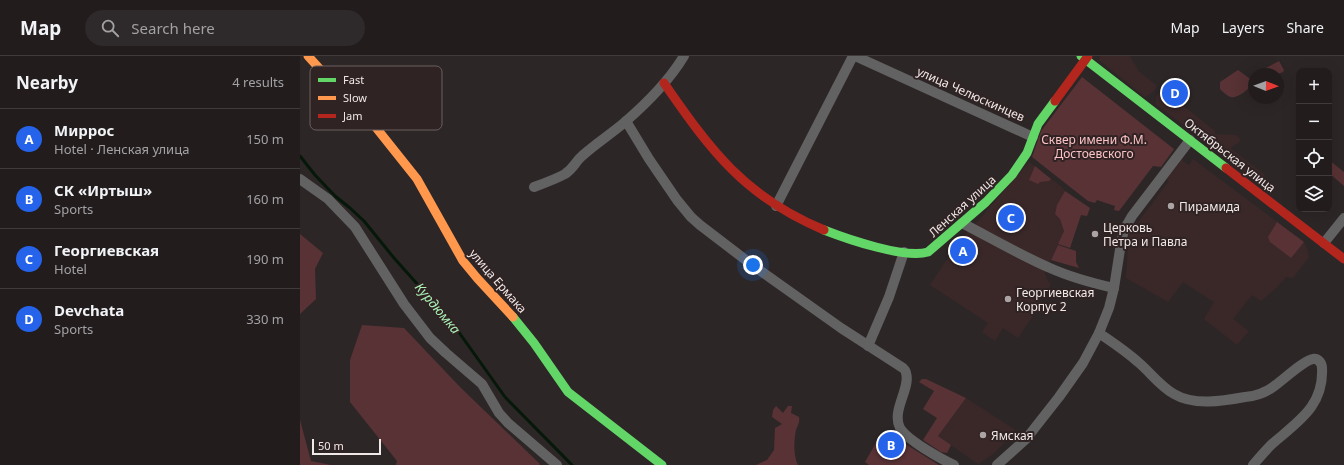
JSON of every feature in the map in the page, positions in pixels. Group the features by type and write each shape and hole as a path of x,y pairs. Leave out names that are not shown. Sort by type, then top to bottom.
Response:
{"street":[{"name":"улица Ермака","path":"308,56 317,66"},
{"path":"534,187 558,177 575,166 581,157 626,121 664,83 673,73 684,56"},
{"path":"776,206 854,56"},
{"name":"улица Челюскинцев","path":"854,56 1033,137"},
{"name":"Ленская улица","path":"664,83 720,159 740,179 776,206 794,217 824,230 870,244 920,254 930,251 941,240 980,209 1020,165 1028,152 1038,124 1085,57"},
{"name":"Октябрьская улица","path":"1085,57 1344,259"},
{"path":"626,121 656,169 691,217 716,239 751,264 841,328 903,368 906,373 906,381 898,410 898,422 900,427 906,435 954,465"},
{"name":"улица Ермака","path":"378,130 417,179 463,261 523,328 568,392 662,465"},
{"path":"997,465 1038,426 1083,364 1100,333 1109,308 1124,230 1132,216 1190,140"},
{"path":"300,179 328,199 355,227 404,304 430,338 482,384 499,413 508,423 557,465"},
{"path":"1324,243 1344,218"},
{"path":"962,223 1049,268 1080,280 1114,288"},
{"path":"868,346 889,297 904,252"},
{"path":"1100,333 1137,361 1174,394 1196,400 1227,400 1261,394 1274,387 1309,360 1316,359 1320,361 1322,366 1321,385 1316,402 1305,415 1270,446 1253,465"}],"shaded area":[{"path":"1100,56 1130,56 1138,69 1137,70 1157,86 1153,92 1145,97 1099,60"},
{"path":"1162,89 1215,131 1215,134 1237,135 1241,141 1230,148 1265,175 1260,181 1257,181 1156,104 1156,97"},
{"path":"1183,158 1183,161 1189,165 1193,159 1304,242 1307,249 1309,257 1293,278 1286,277 1261,301 1252,295 1233,319 1249,331 1237,345 1204,319 1214,302 1183,282 1168,302 1126,278 1129,234 1169,181 1167,179"},
{"path":"1029,162 1062,187 1065,191 1055,214 1060,219 1064,231 1045,273 1048,281 1051,283 1047,292 1043,290 1034,314 1018,338 1003,328 995,341 982,332 988,323 930,285 959,241"},
{"path":"966,398 1014,429 1015,433 1012,439 1007,440 993,454 978,464 938,436"}],"green space":[{"path":"1279,61 1283,68 1266,68"},
{"path":"1238,70 1248,77 1248,89 1237,96 1231,97 1220,89 1220,82"},
{"name":"Сквер имени Ф.М. Достоевского","path":"1082,77 1174,149 1161,167 1153,166 1119,211 1114,210 1115,206 1097,200 1095,203 1088,201 1032,157 1041,131"},
{"path":"1332,162 1344,172 1344,186 1332,176"},
{"path":"1035,166 1051,179 1038,184 1029,180"},
{"path":"1065,191 1090,208 1087,216 1081,215 1070,248 1058,244 1064,231 1060,219 1055,214 1057,205"},
{"path":"1277,222 1304,242 1291,258 1270,242 1268,237"},
{"path":"300,234 323,253 315,269 316,299 300,314"},
{"path":"1058,245 1076,251 1076,262 1079,268 1051,260"},
{"path":"362,325 404,328 460,387 540,464 396,465 397,461 350,402 350,360"},
{"path":"922,379 926,379 966,398 938,436 951,445 947,453 941,452 923,440 937,418 923,409 934,391 919,382"},
{"path":"776,406 783,413 788,406 792,406 791,413 799,417 794,443 795,457 798,465 756,465 767,460 774,450 775,428 782,424 772,417 773,410"},
{"path":"300,420 311,461 331,465 300,465"},
{"path":"885,432 939,465 869,465 865,462 880,436"}],"waterway":[{"name":"Курдюмка","path":"300,156 315,175 335,196 364,221 394,258 453,324 505,397 572,465"}],"traffic: fast":[{"path":"1081,56 1226,168"},
{"path":"824,230 876,247 905,253 928,252 986,202 1012,175 1027,153 1038,124 1055,101"},
{"path":"513,317 534,343 568,392 662,465"}],"traffic: slow":[{"path":"308,56 317,66"},
{"path":"378,130 417,179 463,261 513,317"}],"traffic: jam":[{"path":"1055,101 1088,56"},
{"path":"664,83 714,151 732,170 772,203 796,217 824,230"},
{"path":"1226,168 1344,259"}],"place":[{"name":"Devchata","path":"1175,93"},
{"name":"Пирамида","path":"1171,206"},
{"name":"Георгиевская","path":"1011,218"},
{"name":"Церковь Петра и Павла","path":"1095,234"},
{"name":"Миррос","path":"963,251"},
{"name":"Георгиевская Корпус 2","path":"1008,299"},
{"name":"Ямская","path":"983,435"},
{"name":"СК «Иртыш»","path":"891,445"}]}
